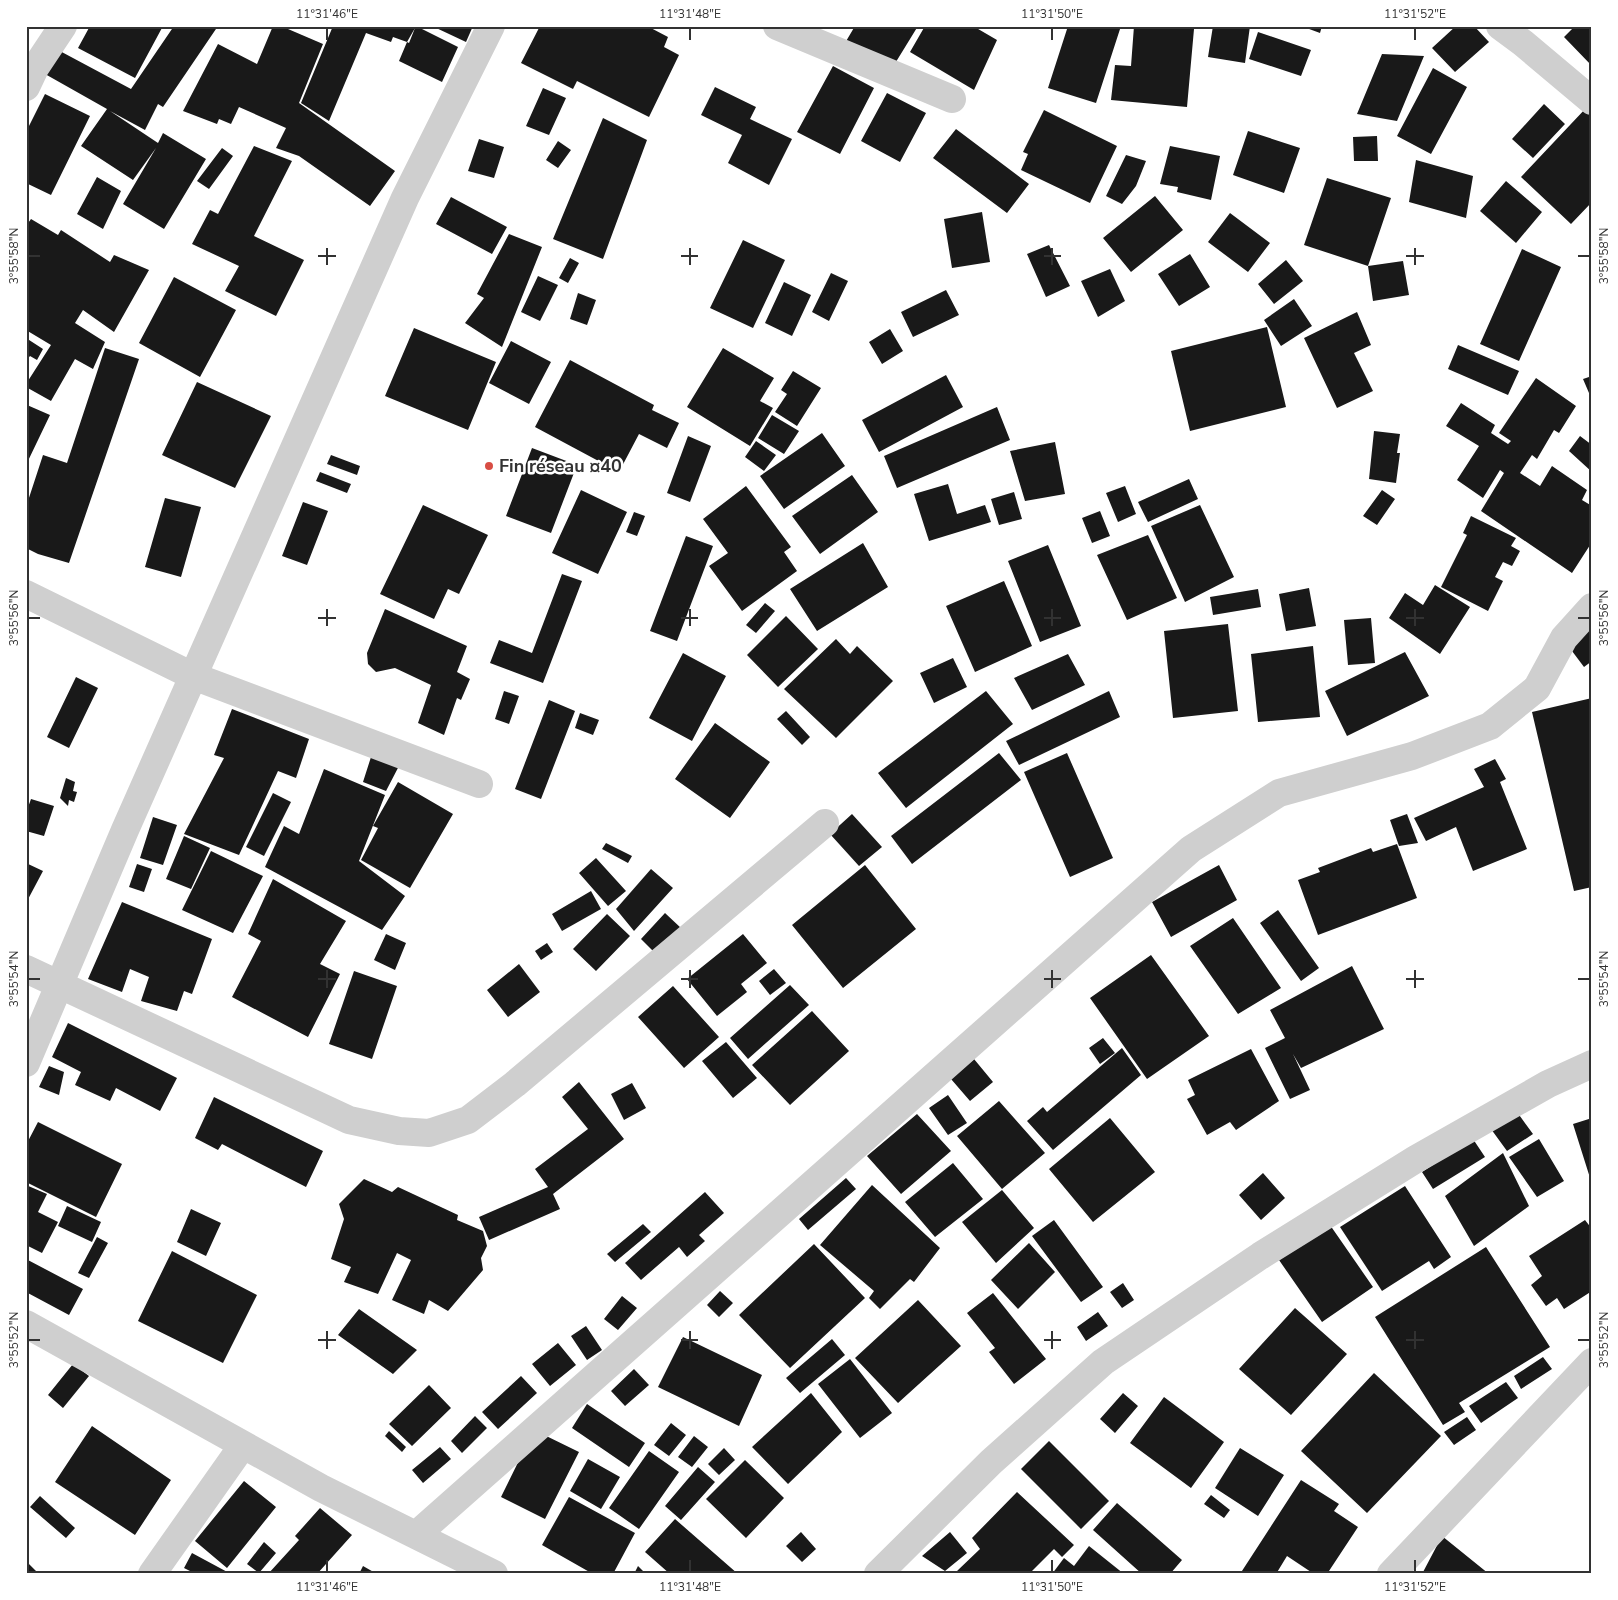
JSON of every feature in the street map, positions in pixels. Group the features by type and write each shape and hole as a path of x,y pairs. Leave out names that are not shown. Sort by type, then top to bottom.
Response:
{"street":[{"path":"26,87 63,26"},
{"path":"26,1063 405,198 491,26"},
{"path":"777,26 952,99"},
{"path":"1500,26 1524,43 1592,101"},
{"path":"26,594 194,676 479,784"},
{"path":"416,1535 1191,848 1279,793 1412,756 1490,726 1536,688 1564,638 1592,607"},
{"path":"26,968 349,1120 399,1131 429,1133 468,1120 515,1084 826,823"},
{"path":"878,1574 991,1462 1103,1362 1260,1256 1416,1159 1548,1084 1592,1064"},
{"path":"26,1324 321,1488 494,1574"},
{"path":"1391,1574 1592,1362"},
{"path":"152,1574 243,1445"}],"building":[{"path":"90,26 163,26 135,78 78,48"},
{"path":"174,26 218,26 163,107 158,104 145,130 110,111 158,143 163,133 206,159 164,229 123,204 156,148 133,180 81,146 107,109 45,74 58,50 131,89"},
{"path":"273,26 281,26 323,44 299,103 395,171 370,206 299,156 276,148 286,128 239,107 231,124 219,119 217,124 183,111 218,44 257,64"},
{"path":"333,26 416,26 458,47 442,82 399,61 407,42 393,37 391,42 366,33 329,121 301,103","holes":["415,28 409,43 407,42"]},
{"path":"432,26 473,26 466,42"},
{"path":"540,26 647,26 668,37 664,47 679,55 649,117 577,81 573,89 521,63"},
{"path":"855,26 918,26 891,70 845,43"},
{"path":"925,26 973,26 997,40 974,90 910,52"},
{"path":"1068,26 1121,26 1096,103 1048,88"},
{"path":"1134,26 1183,26 1183,28 1194,29 1187,107 1111,100 1115,65 1131,66"},
{"path":"1213,26 1250,26 1245,63 1208,57"},
{"path":"1301,26 1322,26 1320,33"},
{"path":"1456,26 1474,26 1489,42 1455,72 1432,48"},
{"path":"1575,26 1592,26 1592,66 1564,37"},
{"path":"1258,32 1311,50 1301,76 1249,59"},
{"path":"1382,54 1424,56 1397,121 1357,114"},
{"path":"833,66 874,88 840,154 797,132"},
{"path":"1433,68 1467,87 1431,154 1397,136"},
{"path":"715,87 756,107 750,119 792,139 769,185 728,163 742,135 701,115"},
{"path":"543,88 566,98 549,135 526,126"},
{"path":"887,93 926,113 900,162 861,141"},
{"path":"45,94 90,116 51,195 26,183 26,132"},
{"path":"1544,104 1565,124 1533,158 1512,139"},
{"path":"1587,107 1592,112 1592,202 1571,224 1521,177"},
{"path":"1044,110 1117,146 1090,203 1021,170 1028,154 1023,152"},
{"path":"603,118 647,140 603,259 553,239"},
{"path":"956,129 1029,184 1007,213 933,158"},
{"path":"1248,131 1300,148 1284,193 1233,175"},
{"path":"1377,136 1378,161 1354,161 1353,137"},
{"path":"479,139 504,147 494,178 468,171"},
{"path":"558,141 571,150 558,168 546,160"},
{"path":"254,146 292,161 254,236 304,260 276,316 225,291 239,266 192,244 210,210 218,214"},
{"path":"1170,146 1220,156 1211,200 1177,192 1178,187 1160,184"},
{"path":"222,148 233,156 209,189 197,181"},
{"path":"1126,155 1146,161 1136,186 1122,204 1106,196"},
{"path":"1416,160 1473,176 1466,218 1409,202"},
{"path":"97,177 121,191 103,229 77,214"},
{"path":"1327,178 1391,198 1368,266 1304,245"},
{"path":"1506,181 1542,212 1516,243 1480,211"},
{"path":"1155,196 1183,230 1131,272 1103,238"},
{"path":"451,197 507,227 492,254 436,224"},
{"path":"982,212 990,262 952,268 944,219"},
{"path":"1230,213 1270,243 1248,272 1208,242"},
{"path":"31,219 58,235 61,230 110,262 114,255 149,270 114,332 83,310 75,323 105,342 93,369 75,359 51,401 26,387 26,384 51,345 26,330 26,226"},
{"path":"509,234 542,247 502,347 465,323 484,298 477,294"},
{"path":"743,240 785,260 753,328 710,308"},
{"path":"1049,245 1070,286 1046,297 1027,254"},
{"path":"1522,249 1561,267 1519,361 1480,344"},
{"path":"1190,254 1210,287 1179,306 1158,274"},
{"path":"570,258 579,263 568,283 559,278"},
{"path":"1286,260 1303,281 1274,304 1258,284"},
{"path":"1403,261 1409,295 1373,301 1368,266"},
{"path":"1110,269 1125,301 1098,317 1081,281"},
{"path":"831,273 848,281 829,321 812,312"},
{"path":"538,276 558,285 540,321 521,312"},
{"path":"174,277 236,310 200,377 139,343"},
{"path":"784,282 811,295 792,336 765,323"},
{"path":"946,290 959,315 913,337 901,312"},
{"path":"578,293 596,300 587,325 570,319"},
{"path":"1294,299 1312,326 1281,346 1264,320"},
{"path":"1357,312 1371,345 1354,353 1373,391 1337,408 1304,338"},
{"path":"1267,327 1286,407 1190,431 1171,351"},
{"path":"414,328 496,362 468,430 385,396"},
{"path":"890,329 903,351 882,364 869,342"},
{"path":"26,338 43,349 37,360 30,356 26,361"},
{"path":"511,341 551,362 529,404 489,383"},
{"path":"1458,345 1519,371 1508,395 1448,369"},
{"path":"105,348 139,359 69,563 38,554 26,548 26,507 43,455 67,463"},
{"path":"723,348 774,378 760,401 773,408 750,446 687,407"},
{"path":"570,360 654,405 652,410 679,423 667,448 639,434 619,472 535,427"},
{"path":"793,371 821,388 797,426 775,412 787,394 781,390"},
{"path":"946,375 963,407 879,452 862,420"},
{"path":"1592,376 1592,400 1583,379"},
{"path":"1536,378 1576,406 1559,433 1554,430 1537,459 1532,455 1520,473 1540,486 1552,466 1587,490 1582,500 1592,506 1592,542 1572,573 1481,511 1504,473 1500,470 1483,498 1457,480 1479,446 1446,426 1461,403 1495,425 1491,433 1508,444 1511,441 1499,433"},
{"path":"197,382 271,416 235,488 162,455"},
{"path":"26,406 50,415 26,465"},
{"path":"997,407 1010,440 897,488 884,456"},
{"path":"772,415 799,431 784,454 758,438"},
{"path":"1374,431 1400,434 1397,453 1400,453 1396,483 1369,479"},
{"path":"822,433 845,466 784,509 760,476"},
{"path":"688,436 711,446 690,502 667,493"},
{"path":"1580,436 1592,445 1592,472 1569,451"},
{"path":"756,441 776,455 764,471 745,457"},
{"path":"1055,442 1065,494 1025,501 1010,451"},
{"path":"532,448 577,465 551,533 506,516"},
{"path":"331,455 360,466 357,475 327,464"},
{"path":"320,472 351,484 347,493 316,481"},
{"path":"852,475 878,512 820,554 792,516"},
{"path":"1189,479 1198,499 1148,522 1138,502"},
{"path":"948,484 957,514 985,505 991,522 929,541 914,494"},
{"path":"746,486 791,547 784,552 797,571 742,611 709,566 728,553 703,519"},
{"path":"1125,486 1136,514 1118,522 1106,493"},
{"path":"581,490 627,512 598,574 552,553"},
{"path":"1382,490 1395,499 1377,525 1363,516"},
{"path":"1014,492 1022,519 999,525 991,499"},
{"path":"165,498 201,507 181,577 145,567"},
{"path":"303,502 328,511 307,565 282,556"},
{"path":"423,505 488,535 459,594 448,589 434,619 380,594"},
{"path":"1200,505 1234,577 1185,602 1151,526"},
{"path":"1100,511 1110,536 1092,543 1082,518"},
{"path":"634,512 645,516 637,536 626,532"},
{"path":"1471,516 1516,538 1511,546 1520,551 1512,566 1503,562 1495,577 1503,581 1488,611 1441,587 1467,535 1463,533"},
{"path":"1148,535 1177,598 1127,620 1097,555"},
{"path":"686,536 713,546 677,641 650,631"},
{"path":"863,543 888,587 817,631 790,589"},
{"path":"1048,545 1081,626 1040,642 1008,561"},
{"path":"562,574 582,581 543,683 490,663 499,640 532,653"},
{"path":"1004,581 1032,646 975,672 946,606"},
{"path":"1435,585 1470,607 1440,654 1389,618 1405,593 1423,605"},
{"path":"1309,588 1316,626 1286,631 1279,594"},
{"path":"1258,589 1261,607 1213,615 1210,597"},
{"path":"765,603 775,611 756,633 746,625"},
{"path":"1592,606 1592,661 1584,667 1557,631"},
{"path":"385,609 467,646 457,672 470,679 461,700 457,698 444,735 418,723 431,685 395,668 376,672 368,664 367,653"},
{"path":"786,616 818,649 778,687 747,655"},
{"path":"1371,618 1375,663 1348,665 1344,620"},
{"path":"1228,624 1238,711 1173,718 1164,631"},
{"path":"836,639 850,654 857,646 893,681 836,738 784,689"},
{"path":"1313,646 1320,717 1258,722 1251,654"},
{"path":"1405,652 1429,696 1347,736 1325,691"},
{"path":"683,653 726,676 692,741 649,718"},
{"path":"1068,654 1085,685 1032,710 1014,678"},
{"path":"953,658 967,687 934,703 920,673"},
{"path":"76,677 98,688 69,748 47,737"},
{"path":"504,691 519,696 509,724 495,719"},
{"path":"986,691 1013,724 906,808 878,773"},
{"path":"1109,691 1120,717 1019,765 1006,741"},
{"path":"1592,698 1592,887 1574,891 1532,712"},
{"path":"549,700 575,711 541,799 515,789"},
{"path":"232,709 309,739 296,778 278,771 239,855 184,834 224,758 214,755"},
{"path":"786,711 810,737 802,745 777,719"},
{"path":"580,713 599,720 593,735 575,728"},
{"path":"715,723 770,762 730,818 675,779"},
{"path":"999,753 1021,780 912,864 891,836"},
{"path":"1067,753 1113,858 1070,877 1024,772"},
{"path":"371,757 400,764 386,791 363,782"},
{"path":"1495,759 1506,779 1500,782 1527,849 1473,871 1456,827 1426,841 1414,818 1484,787 1474,769"},
{"path":"324,769 385,795 359,861 405,896 382,930 265,867 284,826 299,834"},
{"path":"66,778 75,782 73,791 77,792 74,802 69,800 68,806 60,798"},
{"path":"398,782 453,814 410,888 361,860 378,828 373,826"},
{"path":"273,793 291,802 264,856 246,847"},
{"path":"31,799 54,806 44,836 26,831 26,813"},
{"path":"852,814 882,847 859,866 830,834"},
{"path":"1407,814 1418,843 1399,846 1390,820"},
{"path":"153,817 177,825 163,865 140,858"},
{"path":"184,836 210,848 191,889 166,879"},
{"path":"606,843 632,856 628,863 602,849"},
{"path":"1397,844 1417,898 1318,935 1298,880 1320,872 1318,868 1371,848 1373,852"},
{"path":"211,851 263,876 233,933 182,910"},
{"path":"596,858 626,891 608,906 579,873"},
{"path":"26,863 43,871 26,903"},
{"path":"137,864 152,869 144,892 129,887"},
{"path":"865,865 916,929 843,988 792,925"},
{"path":"1219,865 1237,900 1171,937 1152,902"},
{"path":"651,869 673,888 634,931 616,909"},
{"path":"273,879 346,921 320,964 340,974 308,1037 232,997 261,941 248,934"},
{"path":"591,891 601,909 562,931 552,914"},
{"path":"122,902 212,939 192,994 184,991 177,1011 141,1001 149,977 130,969 122,992 88,979"},
{"path":"1278,910 1319,968 1301,981 1260,923"},
{"path":"665,913 682,929 657,955 641,939"},
{"path":"607,914 630,936 596,971 573,949"},
{"path":"1233,918 1281,988 1238,1014 1190,946"},
{"path":"386,934 406,943 395,970 374,960"},
{"path":"743,934 767,963 741,984 747,992 717,1016 687,979"},
{"path":"547,943 553,952 541,960 535,951"},
{"path":"1151,955 1209,1036 1147,1079 1090,998"},
{"path":"519,964 540,992 508,1017 487,990"},
{"path":"1352,966 1384,1029 1301,1068 1293,1054 1310,1090 1290,1099 1265,1048 1285,1038 1270,1010"},
{"path":"774,969 786,983 770,995 759,981"},
{"path":"354,971 397,986 372,1059 329,1044"},
{"path":"790,985 809,1005 748,1059 730,1038"},
{"path":"673,986 719,1037 684,1068 638,1017"},
{"path":"812,1011 849,1051 790,1105 752,1065"},
{"path":"68,1023 177,1078 160,1111 116,1088 110,1101 75,1085 81,1072 52,1057"},
{"path":"1103,1038 1115,1053 1100,1064 1089,1048"},
{"path":"726,1042 757,1078 733,1098 702,1061"},
{"path":"1122,1048 1141,1075 1053,1150 1027,1121 1043,1107 1047,1112"},
{"path":"1251,1049 1279,1101 1236,1130 1230,1122 1207,1135 1187,1099 1195,1095 1188,1080"},
{"path":"974,1059 993,1082 970,1101 951,1079"},
{"path":"49,1066 64,1072 59,1095 39,1087"},
{"path":"579,1082 624,1139 553,1194 560,1209 489,1240 479,1217 548,1187 535,1169 588,1129 562,1097"},
{"path":"632,1083 646,1108 624,1120 611,1094"},
{"path":"948,1095 967,1123 948,1135 929,1108"},
{"path":"214,1097 323,1151 306,1187 222,1144 218,1150 195,1138"},
{"path":"999,1101 1045,1153 1002,1189 957,1136"},
{"path":"1517,1112 1533,1134 1507,1151 1491,1129"},
{"path":"917,1114 951,1151 901,1194 867,1156"},
{"path":"1110,1118 1155,1172 1093,1222 1049,1169"},
{"path":"1592,1118 1592,1181 1591,1181 1573,1124"},
{"path":"38,1122 122,1164 96,1217 26,1182 26,1145"},
{"path":"1473,1139 1485,1157 1433,1189 1422,1172"},
{"path":"1539,1139 1564,1181 1537,1197 1509,1157"},
{"path":"1503,1153 1529,1206 1474,1246 1445,1196"},
{"path":"953,1163 983,1199 935,1237 905,1202"},
{"path":"1263,1173 1285,1198 1261,1220 1239,1195"},
{"path":"846,1178 856,1189 808,1230 799,1219"},
{"path":"364,1179 392,1192 398,1187 458,1215 457,1220 483,1231 487,1246 481,1258 483,1270 448,1311 429,1300 424,1314 392,1300 411,1260 397,1253 378,1294 344,1282 351,1267 331,1259 344,1219 339,1204"},
{"path":"26,1185 47,1194 38,1212 58,1222 42,1253 26,1245"},
{"path":"872,1185 940,1248 914,1282 910,1279 880,1309 869,1298 874,1291 820,1245"},
{"path":"1405,1186 1451,1257 1434,1269 1429,1261 1382,1291 1340,1227"},
{"path":"1002,1190 1034,1228 996,1263 962,1222"},
{"path":"705,1192 724,1213 699,1235 705,1241 687,1257 679,1247 641,1280 625,1263"},
{"path":"67,1206 101,1222 92,1242 58,1226"},
{"path":"191,1209 221,1223 206,1256 177,1242"},
{"path":"1054,1220 1103,1287 1081,1302 1032,1236"},
{"path":"1585,1220 1592,1229 1592,1291 1564,1309 1557,1298 1546,1306 1531,1285 1542,1276 1529,1256"},
{"path":"643,1224 651,1232 615,1262 607,1254"},
{"path":"1330,1225 1373,1287 1322,1322 1279,1260"},
{"path":"97,1237 108,1243 89,1278 78,1273"},
{"path":"1029,1243 1055,1272 1018,1309 991,1280"},
{"path":"814,1244 865,1298 790,1368 739,1315"},
{"path":"1486,1247 1550,1347 1459,1403 1465,1412 1443,1425 1375,1317"},
{"path":"172,1251 257,1295 223,1363 138,1321"},
{"path":"26,1259 83,1289 69,1315 26,1292"},
{"path":"1123,1283 1134,1300 1122,1308 1110,1292"},
{"path":"720,1291 733,1303 719,1317 707,1305"},
{"path":"993,1293 1046,1359 1014,1384 989,1352 995,1348 967,1313"},
{"path":"622,1296 637,1308 618,1330 604,1319"},
{"path":"918,1300 961,1346 898,1403 855,1358"},
{"path":"1295,1308 1347,1354 1291,1415 1239,1369"},
{"path":"359,1309 417,1350 393,1374 338,1335"},
{"path":"1098,1312 1108,1326 1086,1341 1077,1327"},
{"path":"586,1326 602,1350 587,1360 571,1336"},
{"path":"683,1337 762,1375 739,1426 658,1387"},
{"path":"832,1339 845,1355 800,1393 786,1378"},
{"path":"558,1343 576,1365 550,1386 532,1364"},
{"path":"1543,1357 1552,1369 1521,1389 1514,1376"},
{"path":"850,1359 892,1413 860,1438 818,1384"},
{"path":"73,1364 89,1376 63,1408 48,1395"},
{"path":"634,1369 649,1385 625,1406 611,1391"},
{"path":"1374,1373 1441,1436 1367,1513 1301,1451"},
{"path":"521,1376 537,1393 498,1429 482,1412"},
{"path":"1506,1382 1518,1398 1481,1423 1469,1406"},
{"path":"429,1385 451,1408 412,1446 389,1424"},
{"path":"811,1393 842,1432 788,1484 752,1447"},
{"path":"1123,1393 1138,1406 1115,1433 1100,1419"},
{"path":"1164,1397 1224,1442 1191,1488 1130,1443"},
{"path":"587,1404 645,1443 629,1467 572,1428"},
{"path":"475,1416 487,1428 462,1453 451,1441"},
{"path":"1467,1417 1476,1430 1454,1445 1444,1432"},
{"path":"671,1423 686,1435 669,1456 654,1445"},
{"path":"92,1426 171,1480 135,1535 55,1482"},
{"path":"534,1430 579,1452 545,1519 501,1497"},
{"path":"389,1431 406,1447 402,1452 385,1436"},
{"path":"694,1436 708,1447 692,1467 678,1457"},
{"path":"1049,1441 1109,1501 1081,1529 1021,1469"},
{"path":"440,1447 451,1459 423,1483 412,1470"},
{"path":"724,1448 735,1460 719,1475 708,1464"},
{"path":"1240,1448 1284,1475 1258,1516 1215,1488"},
{"path":"649,1451 679,1472 639,1529 609,1508"},
{"path":"588,1459 620,1477 601,1509 570,1491"},
{"path":"745,1460 784,1498 746,1538 706,1499"},
{"path":"698,1467 715,1482 681,1520 665,1506"},
{"path":"1301,1480 1339,1504 1334,1511 1358,1527 1327,1574 1314,1574 1287,1556 1276,1574 1240,1574"},
{"path":"244,1481 276,1507 227,1568 195,1541"},
{"path":"1017,1492 1074,1545 1062,1557 1054,1549 1029,1574 959,1574 957,1571 980,1549 972,1538"},
{"path":"1211,1495 1230,1510 1224,1518 1204,1504"},
{"path":"40,1496 75,1528 66,1538 30,1507"},
{"path":"569,1497 635,1533 613,1574 593,1574 542,1545"},
{"path":"1117,1503 1182,1560 1170,1574 1142,1574 1093,1530"},
{"path":"320,1508 352,1535 317,1574 268,1574 299,1540 295,1536"},
{"path":"675,1519 738,1574 670,1574 645,1552"},
{"path":"801,1532 816,1549 802,1562 786,1546"},
{"path":"950,1532 967,1553 945,1571 922,1556"},
{"path":"1442,1536 1489,1574 1422,1574"},
{"path":"264,1542 276,1553 259,1573 247,1564"},
{"path":"1089,1546 1124,1574 1052,1574 1064,1558 1074,1566"},
{"path":"192,1553 231,1574 196,1574 184,1568"},
{"path":"26,1561 39,1574 26,1574"},
{"path":"363,1566 377,1574 359,1574"},
{"path":"638,1566 646,1574 634,1574"}],"place":[{"name":"Fin réseau ¤40","path":"489,466"}]}
